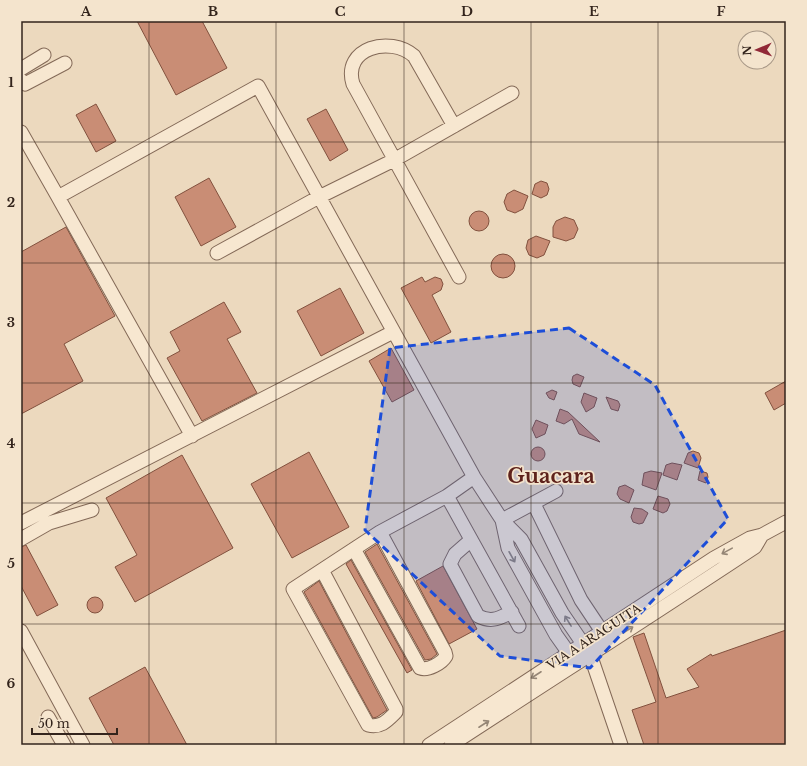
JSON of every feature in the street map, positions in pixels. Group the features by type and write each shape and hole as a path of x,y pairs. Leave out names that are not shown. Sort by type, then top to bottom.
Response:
{"street":[{"path":"454,126 414,56 408,51 396,46 385,45 371,48 360,56 352,66 350,75 353,84 459,277"},
{"path":"21,69 44,55"},
{"path":"21,80 25,84 65,64"},
{"path":"58,197 258,86 474,477 502,520 521,539 562,613 586,649 621,745"},
{"path":"217,253 319,197 394,160 512,93"},
{"path":"21,132 192,436"},
{"path":"21,523 393,332"},
{"path":"322,570 396,709 396,712 385,724 376,727 368,726 293,589 354,549 380,532 447,496 474,477"},
{"path":"502,520 556,491"},
{"path":"447,496 519,626"},
{"path":"534,504 581,600 605,637"},
{"path":"21,538 50,523 92,510"},
{"path":"502,520 508,548 556,635 572,658"},
{"name":"VIA A ARAGUITA","path":"432,744 605,637 714,558 750,538 762,535 786,522"},
{"path":"354,549 420,668 424,670 430,668 444,659 446,656 445,652 380,532"},
{"path":"471,540 455,554 450,564 478,616 487,621 512,612"},
{"path":"21,631 83,745"},
{"name":"VIA A ARAGUITA","path":"451,745 572,658"},
{"path":"48,718 64,745"}],"highlighted area":[{"path":"569,328 655,385 728,519 590,668 500,656 365,530 390,348"}],"building":[{"path":"137,21 202,21 227,68 176,95"},
{"path":"96,104 116,141 96,152 76,115"},
{"path":"326,109 348,150 330,161 307,119"},
{"path":"209,178 236,227 201,246 175,197"},
{"path":"541,181 547,183 549,189 547,195 541,198 532,194 535,184"},
{"path":"514,190 528,196 523,209 515,213 507,210 504,202 507,194"},
{"path":"479,211 486,214 489,221 486,228 479,231 472,228 469,221 472,214"},
{"path":"565,217 574,220 578,229 574,238 566,241 553,237 553,227 556,221"},
{"path":"66,227 115,316 64,344 83,381 21,414 21,252"},
{"path":"536,236 550,241 544,255 537,258 529,255 526,248 528,240"},
{"path":"503,254 512,257 515,266 512,275 503,278 494,275 491,266 494,257"},
{"path":"422,277 425,282 435,277 441,279 443,284 441,290 432,295 451,332 431,343 401,288"},
{"path":"340,288 364,333 321,356 297,311"},
{"path":"224,302 241,332 227,339 257,393 202,421 167,358 180,351 170,332"},
{"path":"391,348 414,390 392,402 369,361"},
{"path":"577,374 584,377 580,387 573,384 572,380 573,376"},
{"path":"786,381 786,403 774,410 765,393"},
{"path":"552,390 557,392 554,400 549,398 546,393"},
{"path":"584,393 597,398 594,407 586,412 581,402"},
{"path":"606,397 618,401 620,405 618,411 611,409"},
{"path":"560,409 568,412 600,442 579,434 572,419 564,424 556,421"},
{"path":"536,420 548,425 545,434 536,438 532,429"},
{"path":"535,447 541,447 545,451 545,457 541,461 535,461 531,457 531,451"},
{"path":"693,451 699,453 701,458 698,468 684,463 688,453"},
{"path":"309,452 349,527 292,558 251,484"},
{"path":"182,455 233,548 135,602 115,567 137,555 106,498"},
{"path":"672,463 682,465 677,480 663,475 666,465"},
{"path":"651,471 662,473 656,490 642,485 644,473"},
{"path":"700,471 707,473 708,477 706,483 698,480"},
{"path":"625,485 634,490 629,503 620,499 617,494 619,487"},
{"path":"658,496 668,499 670,504 667,511 663,513 653,509"},
{"path":"634,508 642,509 648,513 643,523 639,524 633,522 631,517"},
{"path":"377,544 437,654 431,659 425,660 365,552"},
{"path":"26,545 58,605 37,616 21,586 21,547"},
{"path":"351,560 412,670 407,673 346,564"},
{"path":"443,566 477,629 449,644 416,581"},
{"path":"319,581 387,710 377,717 373,718 304,592"},
{"path":"95,597 101,599 103,605 101,611 95,613 89,611 87,605 89,599"},
{"path":"786,630 786,745 644,745 632,710 656,702 633,637 644,633 666,698 699,687 687,669 711,654 712,656"},
{"path":"145,667 187,745 114,745 89,698"}],"district":[{"name":"Guacara","path":"551,476"}]}
